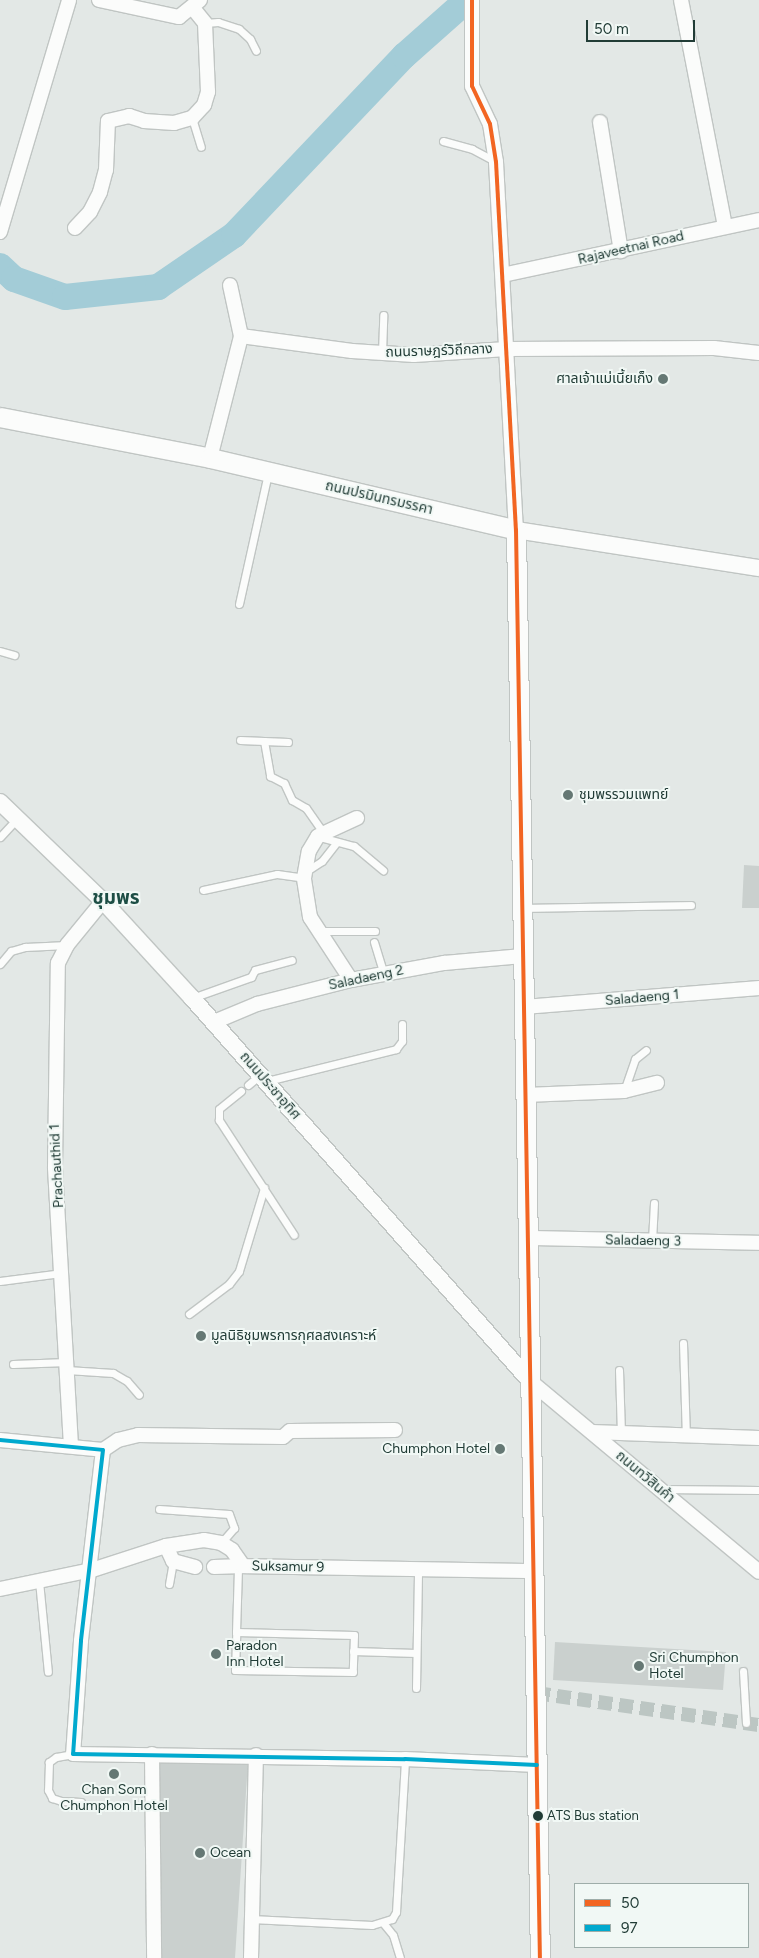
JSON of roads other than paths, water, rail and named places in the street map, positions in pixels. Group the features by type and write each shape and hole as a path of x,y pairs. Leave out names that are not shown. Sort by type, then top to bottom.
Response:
{"main road":[{"name":"ถนนปรมินทรมรรคา","path":"0,417 210,458 516,530"},
{"path":"516,530 540,1958"}],"street":[{"path":"2,226 69,0"},
{"path":"75,228 90,212 100,192 106,170 108,121 118,116 174,123 192,118 204,105 208,92 205,23 197,4 179,17 99,0"},
{"path":"472,0 472,86 490,124 496,162 516,530"},
{"path":"681,0 725,226"},
{"path":"600,122 622,250"},
{"name":"Rajaveetnai Road","path":"503,275 759,220"},
{"path":"210,458 241,336 230,285"},
{"name":"ถนนราษฎร์วิถีกลาง","path":"241,336 382,354 507,349 714,348 759,353"},
{"name":"ถนนปรมินทรมรรคา","path":"516,530 759,568"},
{"name":"ถนนประชาอุทิศ","path":"0,802 104,901 214,1022 258,1080 530,1381"},
{"path":"351,980 318,931 307,904 304,875 309,851 321,834 358,818"},
{"name":"Prachauthid 1","path":"71,1446 54,1122 58,963 67,945 104,901"},
{"name":"Saladaeng 2","path":"214,1022 257,1004 351,980 444,963 523,956"},
{"name":"Saladaeng 1","path":"524,1008 759,988"},
{"path":"526,1095 624,1091 657,1083"},
{"name":"Saladaeng 3","path":"528,1238 759,1243"},
{"name":"ถนนทวีสินค้า","path":"530,1381 759,1572"},
{"path":"0,1440 103,1450 118,1440 138,1435 283,1437 290,1431 395,1430"},
{"path":"592,1432 621,1436 759,1438"},
{"path":"103,1450 92,1570 81,1641 73,1754 256,1755 537,1765"},
{"path":"0,1589 92,1570 166,1546 204,1540 221,1543"},
{"name":"Suksamur 9","path":"221,1543 232,1550 240,1566 534,1571"},
{"path":"166,1546 173,1561 195,1567"},
{"path":"214,1567 240,1566"},
{"path":"152,1754 154,1958"},
{"path":"250,1958 256,1755"}],"lane":[{"path":"205,23 218,22 238,28 250,39 256,51"},
{"path":"192,118 201,147"},
{"path":"443,141 472,149 496,162"},
{"path":"382,354 383,315"},
{"path":"239,604 268,472"},
{"path":"0,651 14,655"},
{"path":"240,740 288,742"},
{"path":"264,741 270,776 284,783 292,800 306,808 321,834 337,842 354,846 383,870"},
{"path":"0,837 17,818"},
{"path":"202,890 277,874 304,875 322,862 337,842"},
{"path":"522,908 691,905"},
{"path":"318,931 375,931"},
{"path":"374,942 384,974"},
{"path":"0,964 11,951 25,947 67,945"},
{"path":"192,998 251,977 255,970 292,960"},
{"path":"258,1080 396,1049 402,1041 402,1024"},
{"path":"624,1091 635,1059 646,1050"},
{"path":"241,1090 219,1109 219,1120 294,1235"},
{"path":"189,1314 229,1284 239,1271 264,1188"},
{"path":"652,1241 654,1203"},
{"path":"0,1281 62,1272"},
{"path":"683,1343 686,1437"},
{"path":"13,1364 67,1366 113,1373 128,1381 138,1395"},
{"path":"619,1370 621,1436"},
{"path":"660,1489 759,1490"},
{"path":"159,1509 230,1514 234,1528 221,1543"},
{"path":"169,1584 173,1561"},
{"path":"236,1632 354,1635 353,1672 235,1670 236,1632 240,1566"},
{"path":"416,1688 418,1568"},
{"path":"39,1581 48,1672"},
{"path":"353,1652 416,1653"},
{"path":"743,1671 746,1723"},
{"path":"73,1754 56,1757 49,1762 48,1790 52,1798 61,1801 81,1802"},
{"path":"251,1919 384,1924 396,1912 405,1759"},
{"path":"384,1924 393,1935 400,1958"}],"waterway":[{"path":"0,266 14,279 65,297 158,287 234,235 404,56 467,0"}],"tunnel":[{"path":"536,1693 759,1725"}],"place":[{"name":"ศาลเจ้าแม่เนี้ยเก็ง","path":"663,379"},
{"name":"ชุมพรรวมแพทย์","path":"568,795"},
{"name":"มูลนิธิชุมพรการกุศลสงเคราะห์","path":"201,1336"},
{"name":"Chumphon Hotel","path":"500,1449"},
{"name":"Paradon Inn Hotel","path":"216,1654"},
{"name":"Sri Chumphon Hotel","path":"639,1666"},
{"name":"Chan Som Chumphon Hotel","path":"114,1774"},
{"name":"ATS Bus station","path":"538,1816"},
{"name":"Ocean","path":"200,1853"}],"district":[{"name":"ชุมพร","path":"116,898"}]}
